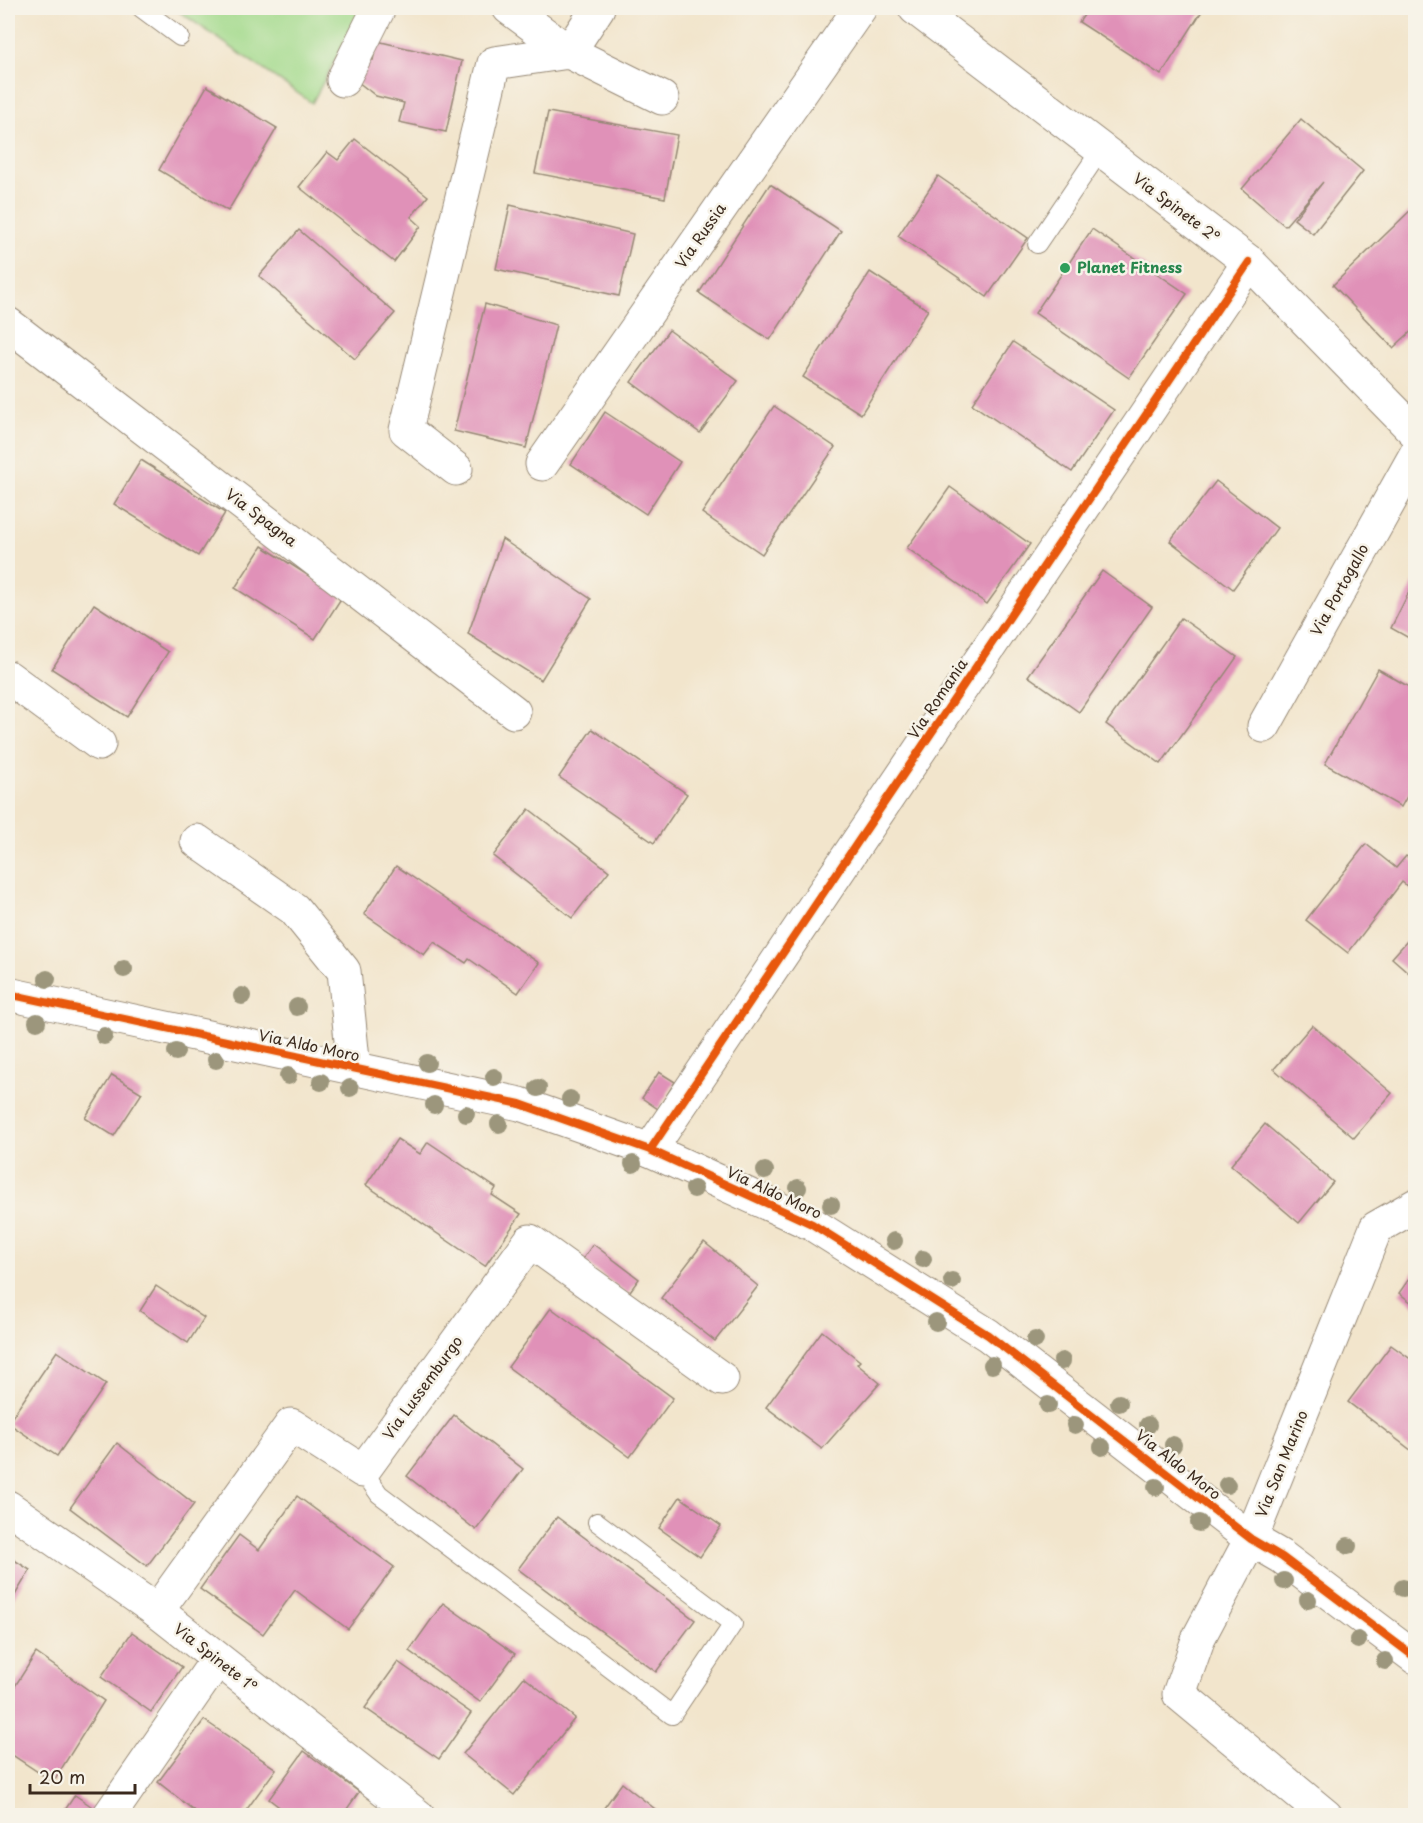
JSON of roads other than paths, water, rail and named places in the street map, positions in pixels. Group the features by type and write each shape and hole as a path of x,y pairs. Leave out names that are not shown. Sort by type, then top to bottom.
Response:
{"street":[{"path":"344,80 379,8"},
{"path":"509,8 569,52 662,98"},
{"path":"456,468 406,430 494,63 569,52 598,8"},
{"name":"Via Russia","path":"542,465 860,8"},
{"name":"Via Spinete 2°","path":"915,8 1100,151 1249,262 1416,433"},
{"name":"Via Romania","path":"650,1150 1249,262"},
{"name":"Via Spagna","path":"8,324 514,712"},
{"name":"Via Portogallo","path":"1264,726 1416,454"},
{"path":"8,677 99,744"},
{"path":"197,841 294,909 344,971 354,1070"},
{"name":"Via Aldo Moro","path":"8,994 520,1104 650,1150 812,1224 988,1335 1251,1539 1282,1557 1416,1658"},
{"name":"Via San Marino","path":"1326,1815 1179,1694 1199,1637 1251,1539 1376,1228 1416,1205"},
{"name":"Via Lussemburgo","path":"363,1471 530,1241 722,1379"},
{"path":"157,1611 291,1425 363,1471"},
{"name":"Via Spinete 1°","path":"8,1507 157,1611 418,1815"},
{"path":"109,1815 217,1660"}],"lane":[{"path":"141,8 180,37"},
{"path":"1037,244 1100,151"},
{"path":"363,1471 379,1494 672,1715 733,1624 597,1522"}],"place":[{"name":"Planet Fitness","path":"1065,268"}]}
